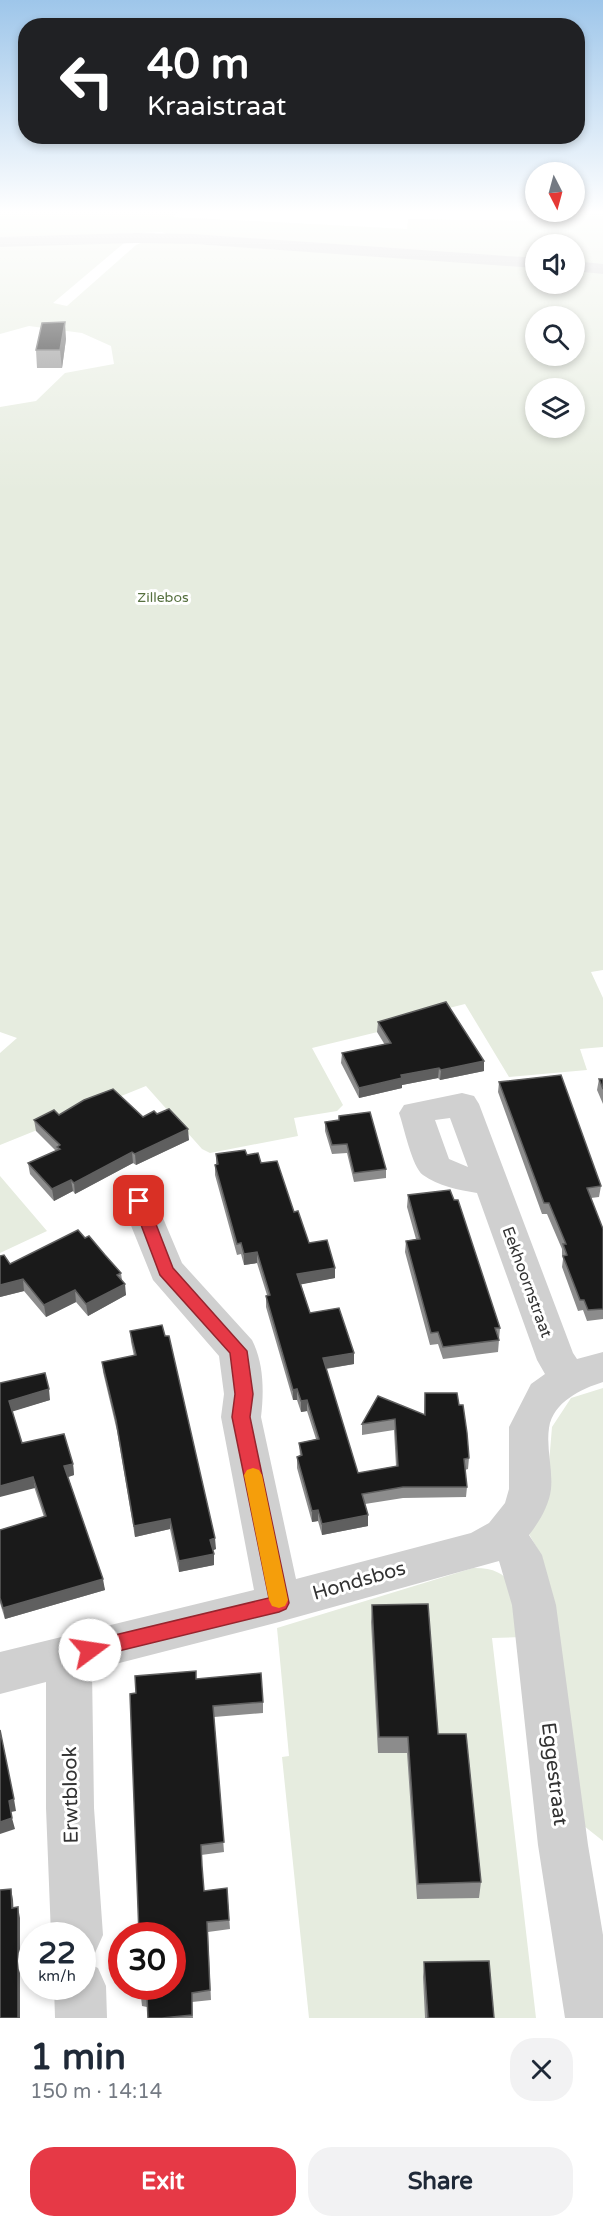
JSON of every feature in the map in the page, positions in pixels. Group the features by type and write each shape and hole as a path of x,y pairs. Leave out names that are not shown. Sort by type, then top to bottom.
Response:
{"street":[{"name":"Eekhoornstraat","path":"490,1183 556,1360 586,1372"},
{"path":"139,1201 166,1270 238,1351 244,1394 241,1417 279,1603"},
{"name":"Hondsbos","path":"0,1674 482,1549 504,1536 524,1511 530,1489 529,1427 545,1395 586,1372"},
{"name":"Eggestraat","path":"504,1536 520,1555 534,1605 563,1845 591,2018"},
{"name":"Erwtblook","path":"69,1655 70,1808 76,1922"},
{"path":"80,2000 81,2018"}],"green space":[{"name":"Zillebos","path":"0,304 67,306 69,304 603,304 603,970 591,972 603,998 603,1047 580,1049 587,1070 509,1077 465,1004 389,1023 390,1029 312,1048 343,1105 337,1111 294,1118 298,1136 210,1153 202,1149 146,1086 0,1145 0,1053 17,1038 0,1032 0,407 36,401 65,373 114,364 111,346 82,333 29,326 0,334"},
{"path":"0,1176 47,1231 0,1253"},
{"path":"603,1388 603,1841 584,1826 542,1557 529,1534 549,1463 552,1427 571,1398"},
{"path":"473,1568 500,1573 508,1580 513,1589 518,1611 521,1637 492,1638 536,2018 309,2018 282,1757 289,1756 277,1628"}],"building":[{"path":"65,322 60,350 36,350 42,323"},
{"path":"446,1002 484,1061 401,1075 402,1078 359,1088 342,1053 391,1043 378,1022"},
{"path":"561,1075 601,1186 587,1188 603,1229 603,1309 588,1310 584,1300 580,1300 563,1256 567,1255 563,1244 566,1244 549,1203 544,1203 499,1082"},
{"path":"113,1089 143,1117 154,1111 157,1114 169,1109 188,1129 135,1154 132,1152 74,1183 71,1180 52,1189 28,1163 60,1149 57,1147 60,1145 34,1120 54,1110 59,1115 84,1100"},
{"path":"370,1112 386,1169 354,1173 347,1144 332,1145 325,1122 339,1120 339,1116"},
{"path":"245,1150 247,1155 258,1153 261,1163 277,1161 294,1212 298,1211 309,1243 327,1240 335,1268 297,1274 310,1313 339,1308 354,1353 323,1358 358,1473 398,1466 395,1419 362,1424 378,1396 425,1415 425,1393 457,1393 459,1405 463,1405 467,1433 469,1458 464,1459 467,1487 403,1487 362,1494 368,1515 322,1524 318,1510 312,1511 297,1457 302,1455 299,1443 319,1439 307,1400 301,1401 297,1389 293,1390 266,1296 270,1295 257,1252 244,1254 241,1243 237,1244 215,1165 218,1164 216,1154"},
{"path":"450,1190 454,1200 458,1200 500,1328 495,1328 499,1340 443,1347 438,1332 431,1333 406,1241 420,1239 408,1195"},
{"path":"78,1230 85,1238 89,1236 121,1273 117,1275 125,1284 86,1304 75,1290 44,1305 23,1279 0,1285 0,1256 4,1255 10,1264"},
{"path":"162,1325 165,1336 169,1336 215,1538 210,1540 214,1554 179,1561 170,1519 134,1526 116,1420 102,1362 136,1355 130,1331"},
{"path":"45,1373 49,1389 9,1401 22,1443 64,1434 73,1464 64,1466 103,1579 3,1608 0,1598 0,1530 46,1516 33,1477 0,1486 0,1383"},
{"path":"428,1604 438,1734 466,1734 481,1882 418,1884 408,1737 379,1737 372,1605"},
{"path":"196,1671 196,1679 261,1673 263,1702 213,1706 224,1842 201,1845 202,1866 204,1891 227,1888 229,1920 207,1922 210,1990 192,1993 192,2015 148,2018 147,2000 186,2000 186,1922 139,1922 130,1694 136,1693 135,1676"},
{"path":"0,1730 14,1799 9,1801 12,1818 0,1822"},
{"path":"11,1889 12,1908 18,1907 18,2018 0,2018 0,1890"},
{"path":"489,1961 494,2018 428,2018 424,1962"}],"slow traffic":[{"path":"253,1475 279,1600"}],"route":[{"path":"90,1650 279,1603 241,1417 244,1394 238,1351 166,1270 139,1201"}]}
